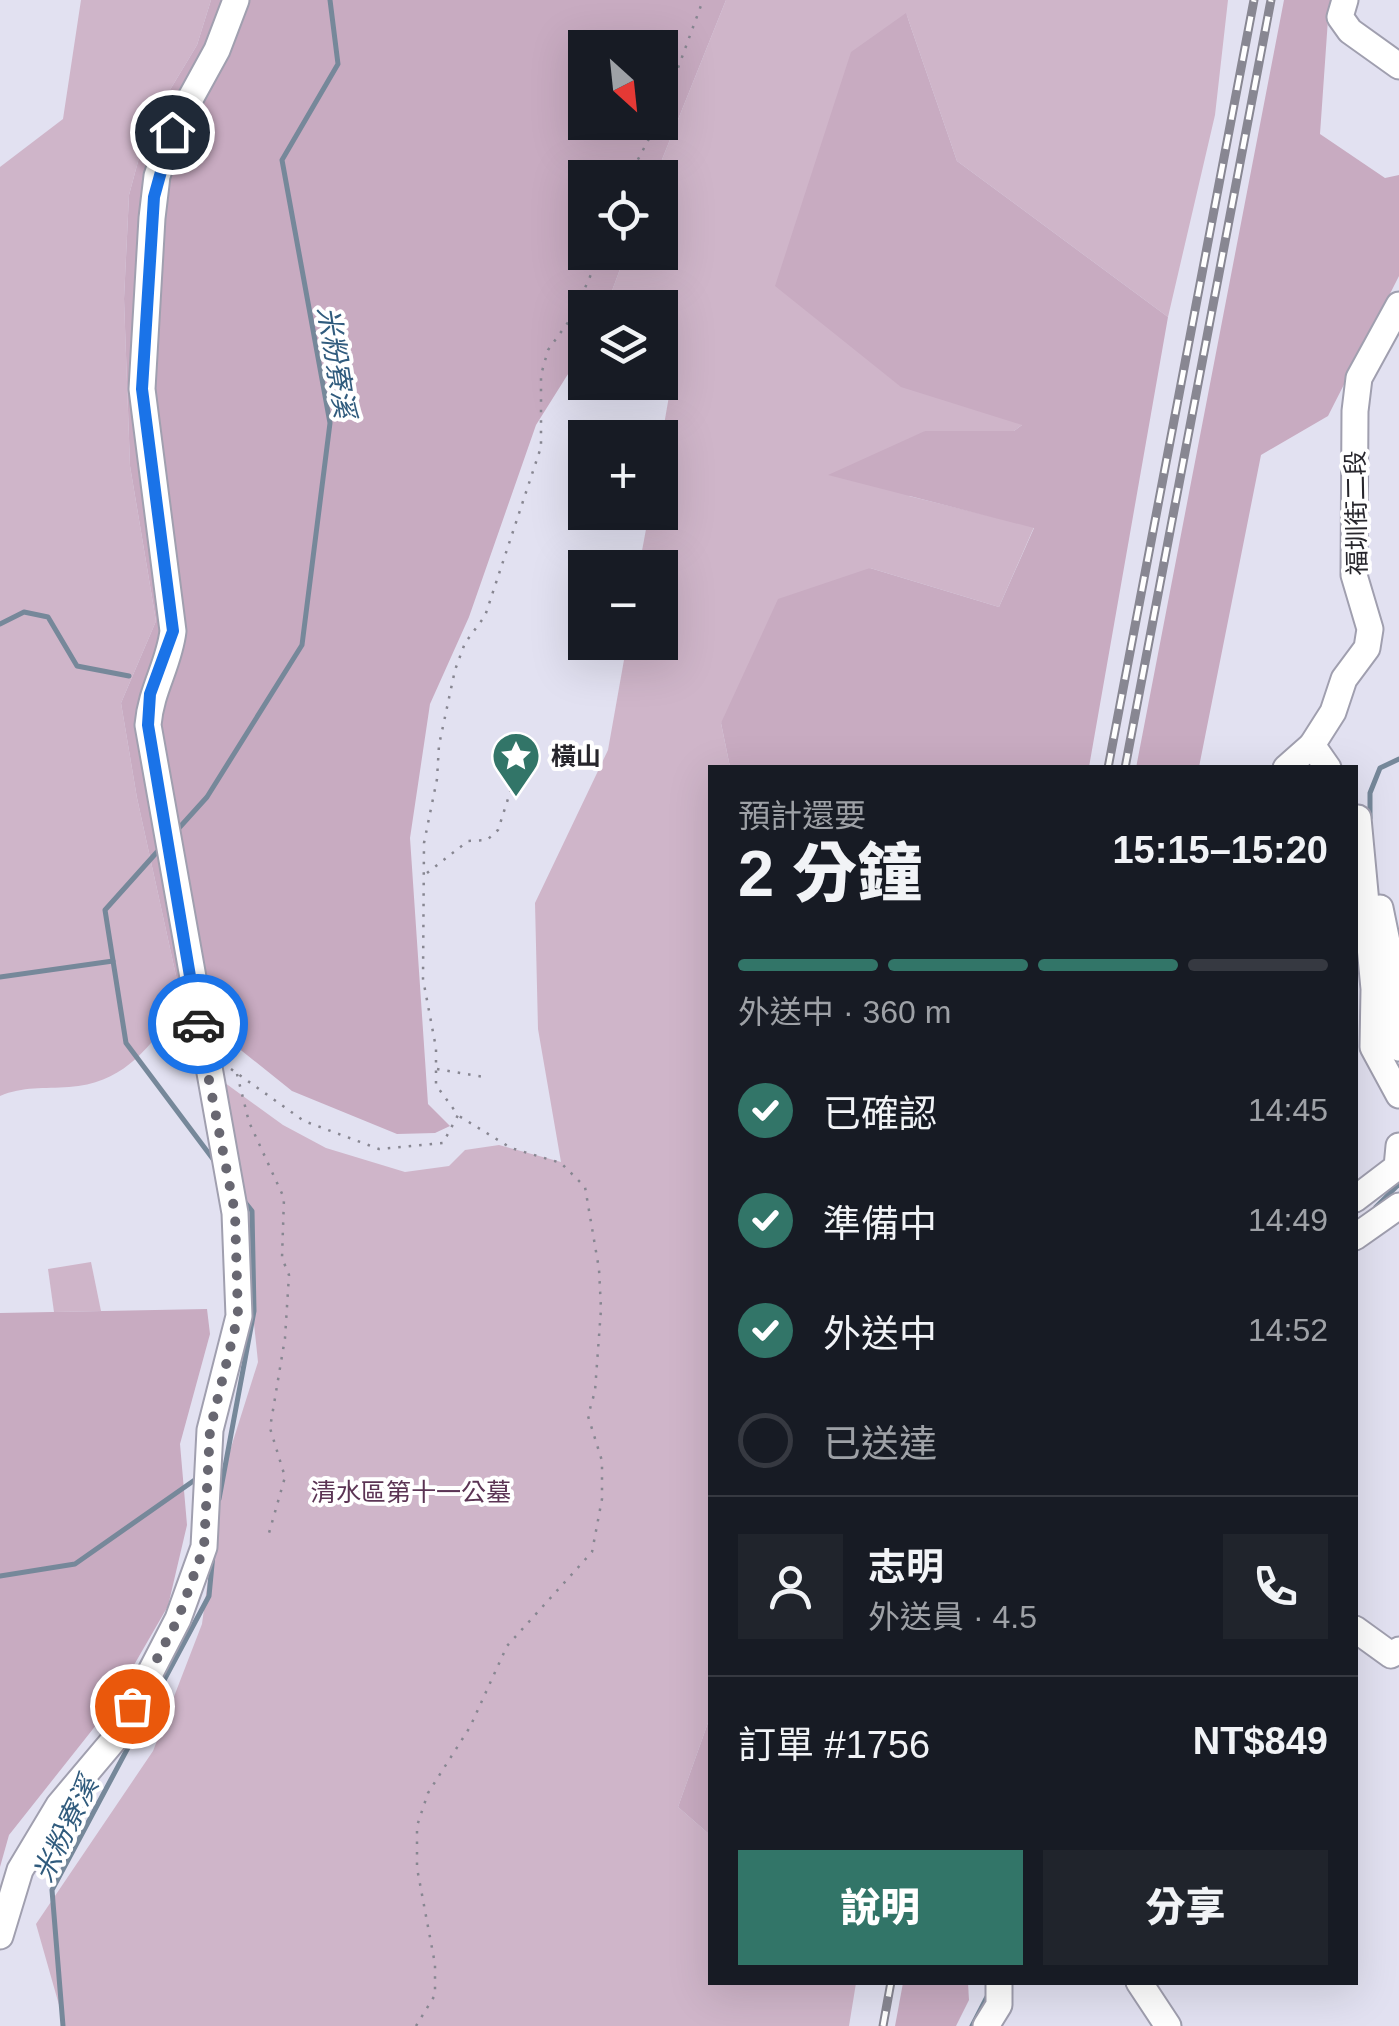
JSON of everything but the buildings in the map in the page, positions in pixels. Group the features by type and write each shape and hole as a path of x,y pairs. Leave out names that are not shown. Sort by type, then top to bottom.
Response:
{"lane":[{"path":"0,1936 20,1870 59,1805 118,1734 178,1619 204,1547 210,1430 238,1316 235,1213 202,1048 148,725 150,694 173,631 142,389 157,176 172,132 218,50 236,0"},
{"path":"1346,0 1340,17 1350,31 1399,66"},
{"name":"福圳街二段","path":"1289,765 1312,745 1334,712 1344,679 1367,648 1370,629 1354,574 1355,411 1359,378 1399,305"},
{"path":"1312,745 1326,765"},
{"path":"1358,818 1378,843 1378,898 1395,981 1387,1026 1376,1047 1399,1095"},
{"path":"1358,1198 1397,1166 1399,1146"},
{"path":"1358,1235 1399,1206"},
{"path":"1358,1631 1391,1655 1399,1650"},
{"path":"986,2026 998,2006 999,1985"},
{"path":"1141,1985 1168,2026"}],"path":[{"path":"678,68 703,0"},
{"path":"416,2026 435,1995 435,1964 417,1868 416,1826 428,1793 470,1726 507,1646 592,1552 602,1500 602,1461 588,1416 601,1309 599,1268 585,1187 561,1163 511,1148 458,1115 436,1085 423,979 424,843 455,670 465,644 485,616 541,447 541,375 548,350 572,317 593,270"},
{"path":"426,874 468,841 487,840 498,830 516,777"},
{"path":"202,1048 304,1122 379,1149 443,1142 458,1115"},
{"path":"436,1069 484,1077"},
{"path":"237,1073 248,1122 284,1198 282,1258 289,1275 285,1338 270,1428 285,1478 267,1540"}],"green space":[{"path":"81,0 211,0 197,45 147,128 129,195 124,299 130,466 156,621 121,703 137,798 182,1003 135,1059 107,1078 0,1096 0,167 63,119"},
{"name":"清水區第十一公墓","path":"726,0 1228,0 1215,115 1168,317 957,161 906,13 1022,425 1014,431 925,431 909,496 1034,527 999,607 870,568 721,723 730,765 708,765 708,1723 678,1807 708,1833 708,1985 856,1985 849,2026 65,2026 36,1924 153,1751 202,1624 222,1476 258,1362 244,1227 221,1080 283,1125 326,1148 405,1172 449,1166 465,1150 499,1145 561,1162 538,1029 535,903 608,750 624,660 678,660 678,550 642,550 646,530 678,530 678,420 665,420 668,400 678,400 678,290 612,290 620,270 678,270 678,160 662,160 670,140 678,140 678,120"},
{"path":"91,1262 101,1311 54,1312 48,1269"}],"shaded area":[{"path":"211,0 726,0 678,120 678,30 568,30 568,140 670,140 662,160 568,160 568,270 620,270 612,290 568,290 568,374 536,425 469,617 430,704 410,838 428,1104 450,1126 435,1133 397,1134 292,1091 182,1003 137,798 121,703 156,621 130,466 124,299 129,195 147,128 197,45"},
{"path":"1284,0 1334,0 1328,19 1320,134 1385,178 1399,175 1399,276 1328,416 1261,455 1199,765 1137,765"},
{"path":"906,13 957,161 1168,317 1089,765 730,765 721,723 778,599 870,568 999,607 1034,528 828,475 925,431 1014,431 1022,425 901,387 775,286 851,52"},
{"path":"207,1309 210,1334 180,1444 187,1525 168,1606 108,1710 9,1835 0,1867 0,1313"},
{"path":"708,1723 708,1833 678,1807"},
{"path":"903,1985 968,1985 969,2000 956,2026 895,2026"}],"waterway":[{"name":"米粉寮溪","path":"179,828 207,797 302,645 330,423 282,160 338,64 330,0"},
{"path":"0,624 24,612 48,617 77,666 129,676"},
{"path":"1370,818 1370,793 1380,768 1399,759"},
{"name":"米粉寮溪","path":"157,852 105,910 126,1043 213,1159"},
{"path":"0,977 113,961"},
{"path":"1376,1207 1399,1184"},
{"name":"米粉寮溪","path":"219,1499 254,1311 252,1211 244,1201"},
{"path":"0,1576 75,1564 199,1477"},
{"name":"米粉寮溪","path":"63,2026 52,1890 209,1596 213,1554"},
{"path":"972,2026 989,1993"}],"railway":[{"path":"1109,765 1254,0"},
{"path":"1126,765 1271,0"},
{"path":"883,2026 890,1985"}],"way so far":[{"path":"132,1706 178,1619 186,1588 204,1547 210,1430 238,1316 235,1213 198,1024"}],"place":[{"name":"橫山","path":"516,798"}],"route":[{"path":"172,132 154,197 142,389 173,631 171,646 150,694 148,725 198,1024"}]}
